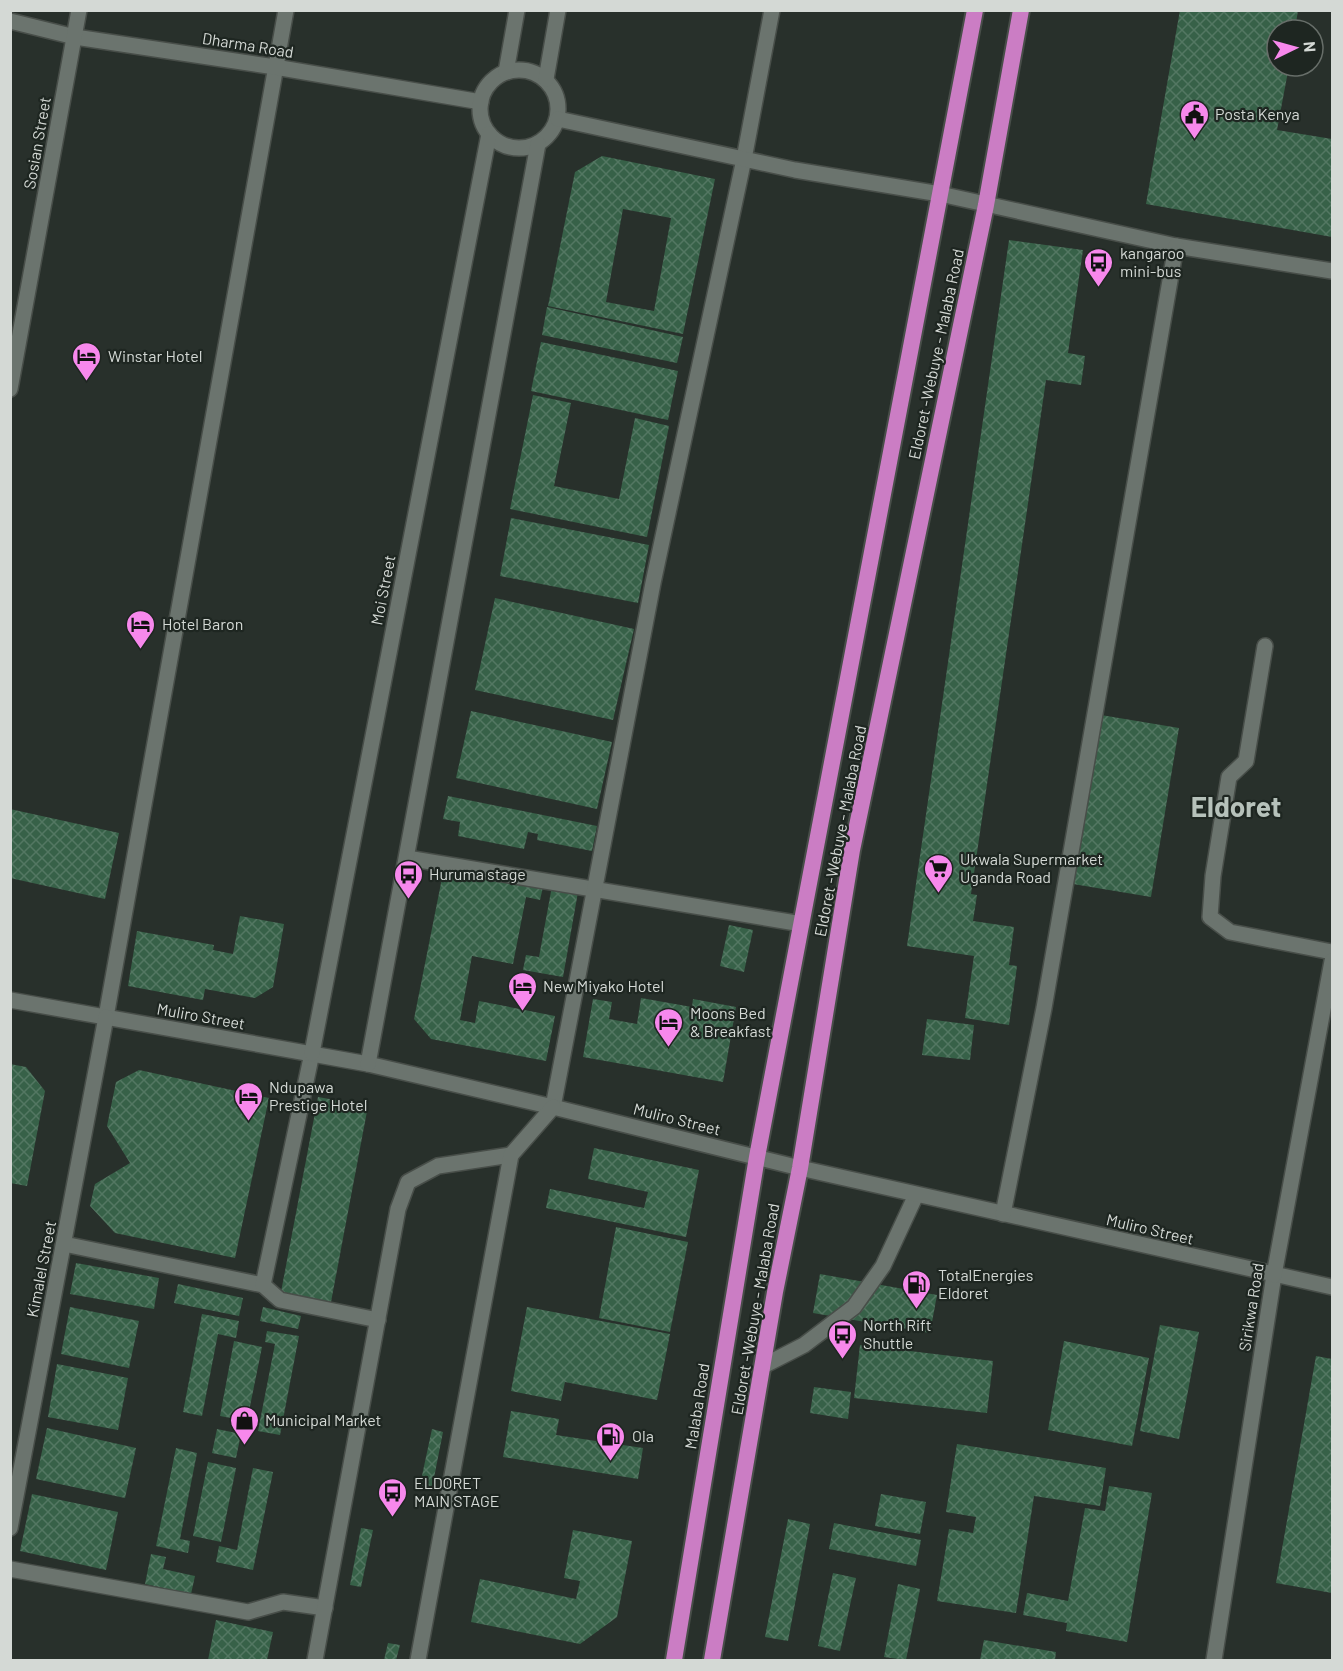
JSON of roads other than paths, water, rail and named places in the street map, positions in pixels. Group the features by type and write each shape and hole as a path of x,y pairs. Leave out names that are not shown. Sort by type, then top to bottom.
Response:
{"highway":[{"name":"Eldoret -Webuye - Malaba Road","path":"757,1157 975,10"},
{"name":"Eldoret -Webuye - Malaba Road","path":"712,1660 800,1168 852,850 986,205 1021,10"},
{"name":"Malaba Road","path":"674,1660 757,1157"}],"street":[{"name":"Sosian Street","path":"10,389 80,10"},
{"name":"Kimalel Street","path":"10,1528 106,1017 286,10"},
{"path":"506,72 517,10"},
{"path":"546,79 558,10"},
{"path":"418,1660 511,1155 553,1107 653,583 744,159 772,10"},
{"name":"Dharma Road","path":"10,21 75,37 275,67 481,102"},
{"path":"527,70 546,79 553,88 557,98 558,119 554,129 538,144 525,148 512,148 499,143 489,134 480,113 483,92 489,84 506,72 527,70"},
{"path":"558,119 795,170 940,195 1176,246 1332,271"},
{"name":"Moi Street","path":"263,1285 312,1053 489,134"},
{"path":"368,1064 538,144"},
{"path":"1003,1214 1044,1008 1176,246"},
{"path":"1265,646 1246,761 1230,777 1213,876 1210,917 1230,932 1332,952"},
{"path":"407,858 802,924"},
{"name":"Sirikwa Road","path":"1214,1660 1274,1275 1332,961"},
{"name":"Muliro Street","path":"10,1000 368,1064 916,1195 1332,1287"},
{"path":"315,1660 398,1209 408,1182 438,1166 511,1155"},
{"path":"763,1366 804,1345 854,1307 883,1266 916,1195"},
{"path":"64,1244 263,1285 280,1300 378,1320"},
{"path":"10,1569 248,1612 283,1602 325,1608"}],"place":[{"name":"Posta Kenya","path":"1194,140"},
{"name":"kangaroo mini-bus","path":"1099,288"},
{"name":"Winstar Hotel","path":"87,382"},
{"name":"Hotel Baron","path":"141,650"},
{"name":"Ukwala Supermarket Uganda Road","path":"939,894"},
{"name":"Huruma stage","path":"408,900"},
{"name":"New Miyako Hotel","path":"522,1012"},
{"name":"Moons Bed & Breakfast","path":"669,1048"},
{"name":"Ndupawa Prestige Hotel","path":"248,1122"},
{"name":"TotalEnergies Eldoret","path":"917,1310"},
{"name":"North Rift Shuttle","path":"842,1360"},
{"name":"Municipal Market","path":"244,1446"},
{"name":"Ola","path":"611,1462"},
{"name":"ELDORET MAIN STAGE","path":"393,1518"}],"district":[{"name":"Eldoret","path":"1236,807"}]}
